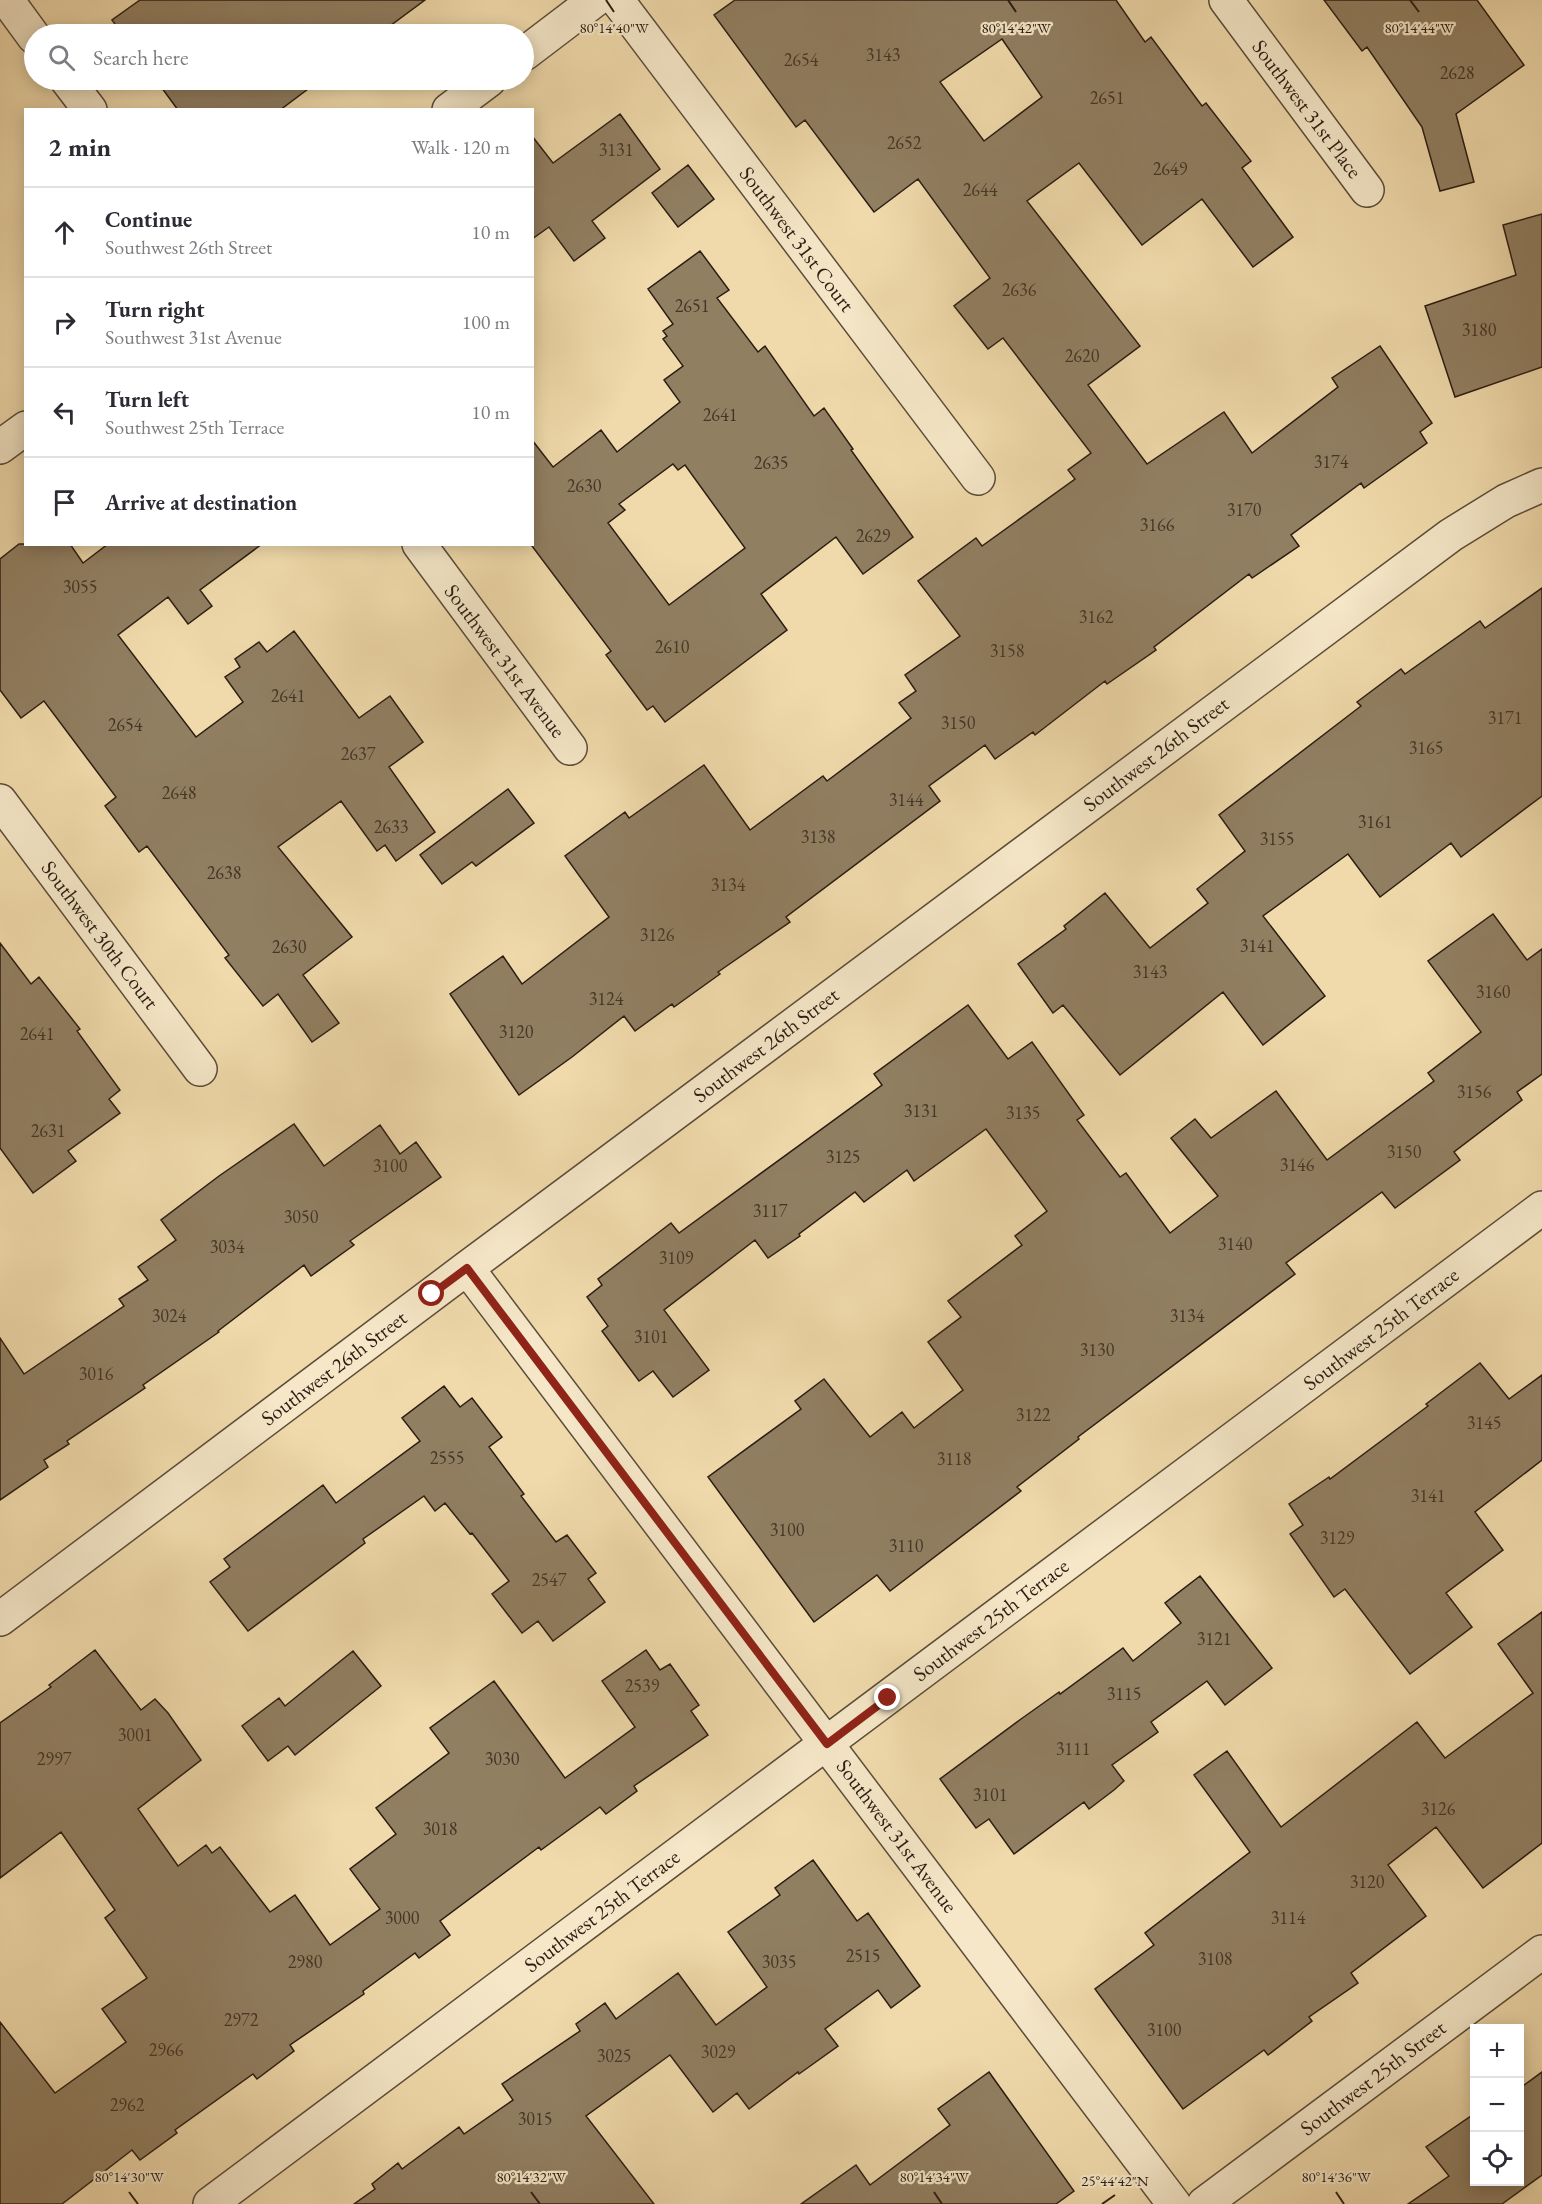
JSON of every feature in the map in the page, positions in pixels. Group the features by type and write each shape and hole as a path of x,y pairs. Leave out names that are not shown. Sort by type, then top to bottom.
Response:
{"street":[{"path":"7,0 25,24"},
{"path":"534,46 595,0"},
{"name":"Southwest 31st Court","path":"617,0 978,478"},
{"name":"Southwest 31st Place","path":"1226,0 1367,190"},
{"path":"75,90 88,108"},
{"path":"453,108 476,90"},
{"path":"0,447 24,429"},
{"name":"Southwest 26th Street","path":"0,1619 1451,535 1488,511 1542,484"},
{"name":"Southwest 31st Avenue","path":"420,546 570,748"},
{"name":"Southwest 30th Court","path":"0,801 200,1069"},
{"name":"Southwest 25th Terrace","path":"210,2204 1542,1209"},
{"name":"Southwest 31st Avenue","path":"467,1268 1174,2204"},
{"name":"Southwest 25th Street","path":"1204,2204 1542,1952"}],"building":[{"path":"140,0 425,0 393,24 115,24 112,20"},
{"path":"735,0 1116,0 1145,42 1151,37 1202,106 1206,103 1251,161 1242,168 1293,237 1253,267 1202,199 1142,245 1079,163 1027,201 1140,346 1088,385 1147,464 1224,412 1252,453 1338,387 1332,378 1380,346 1432,423 1420,432 1427,443 1364,488 1361,483 1291,535 1299,546 1252,578 1249,574 1154,647 1156,650 1107,684 1105,681 1035,735 1033,732 995,759 985,745 929,786 940,801 786,917 790,922 718,972 720,974 674,1007 672,1004 635,1031 624,1016 519,1095 450,994 503,956 522,984 609,917 565,856 625,812 629,818 704,765 750,830 823,776 827,781 911,718 899,703 916,691 905,675 960,636 918,581 976,538 982,546 1075,479 1068,470 1091,453 1003,338 988,349 954,306 990,278 918,179 874,212 805,120 796,127 714,15","holes":["1002,39 1042,97 984,141 940,82"]},
{"path":"1324,0 1477,0 1524,65 1456,114 1474,182 1440,191 1422,127 1367,47 1362,51"},
{"path":"163,90 307,90 283,108 177,108"},
{"path":"620,114 660,169 592,221 605,238 574,261 549,227 534,238 534,139 553,163"},
{"path":"688,165 714,199 678,227 652,193"},
{"path":"1542,214 1542,367 1455,397 1425,306 1516,275 1503,225"},
{"path":"700,251 729,290 717,298 758,352 765,346 814,416 824,408 913,537 863,574 836,537 761,594 787,630 665,722 653,706 647,710 606,655 611,651 532,546 534,546 534,443 553,467 601,430 617,452 680,402 664,380 683,366 663,339 667,336 663,331 673,324 648,289","holes":["673,464 678,470 685,465 745,548 669,605 608,523 625,510 619,504"]},
{"path":"19,544 24,544 24,546 71,546 83,563 105,546 259,546 200,590 212,606 188,624 168,597 118,635 196,737 243,702 225,677 240,667 235,659 259,642 267,652 294,631 359,718 390,696 423,742 389,767 435,832 396,861 385,845 377,851 341,801 278,847 352,937 303,975 339,1023 312,1042 278,994 263,1006 225,958 229,955 147,846 139,852 105,806 116,797 44,701 21,718 0,690 0,559"},
{"path":"1542,588 1542,796 1461,857 1451,843 1380,897 1348,854 1263,916 1325,996 1263,1045 1223,992 1120,1075 1063,1005 1053,1013 1018,964 1066,929 1064,926 1105,893 1150,948 1208,903 1197,889 1245,851 1219,815 1361,706 1357,702 1401,669 1405,674 1480,621 1485,628"},
{"path":"508,789 534,823 476,866 472,862 442,884 420,855"},
{"path":"1493,914 1527,960 1542,949 1542,1074 1517,1092 1522,1100 1454,1152 1460,1160 1395,1208 1382,1192 1286,1263 1295,1274 1078,1437 1079,1439 1017,1487 1021,1491 890,1591 877,1575 814,1622 708,1477 801,1409 795,1401 824,1379 870,1437 902,1412 914,1428 963,1390 928,1342 961,1317 948,1301 1022,1245 1015,1236 1047,1211 986,1129 914,1181 907,1170 864,1202 855,1192 799,1234 800,1236 768,1258 755,1240 664,1310 709,1370 673,1397 653,1371 639,1381 602,1331 608,1326 587,1297 602,1285 598,1279 671,1223 679,1233 882,1085 874,1074 968,1005 1008,1059 1032,1042 1084,1115 1077,1120 1120,1177 1126,1173 1170,1233 1218,1196 1171,1138 1195,1119 1211,1138 1276,1091 1327,1160 1434,1081 1428,1073 1481,1032 1428,961"},
{"path":"0,943 31,984 39,977 80,1029 77,1031 120,1090 109,1099 120,1113 68,1151 76,1161 33,1193 0,1148"},
{"path":"294,1124 324,1166 380,1125 400,1154 416,1142 441,1177 350,1241 354,1245 311,1276 304,1265 219,1332 143,1385 145,1388 67,1441 69,1444 44,1460 48,1467 0,1500 0,1338 24,1374 124,1306 119,1299 148,1280 138,1267 176,1240 161,1220"},
{"path":"1480,1363 1509,1399 1542,1375 1542,1460 1475,1512 1503,1550 1446,1593 1472,1627 1410,1674 1345,1589 1334,1597 1290,1534 1303,1525 1289,1504 1329,1477 1330,1479 1428,1406 1426,1404"},
{"path":"444,1386 460,1407 472,1398 502,1437 489,1447 524,1494 521,1496 556,1542 567,1535 596,1573 588,1579 605,1602 553,1641 538,1621 522,1633 492,1594 509,1581 472,1533 470,1534 445,1503 435,1511 424,1496 363,1539 365,1543 248,1631 210,1582 230,1567 224,1559 323,1485 336,1503 420,1441 402,1418"},
{"path":"1200,1576 1272,1668 1225,1705 1207,1681 1151,1722 1158,1732 1112,1765 1124,1781 1114,1790 1089,1809 1084,1802 1014,1854 989,1819 976,1828 940,1779 1123,1648 1133,1661 1181,1623 1165,1603"},
{"path":"1542,1612 1542,1843 1483,1888 1436,1827 1388,1865 1426,1916 1351,1973 1358,1983 1309,2017 1312,2021 1268,2055 1264,2050 1183,2109 1095,1989 1154,1945 1145,1933 1250,1852 1194,1775 1227,1751 1281,1827 1417,1722 1445,1758 1533,1693 1498,1644"},
{"path":"95,1650 141,1710 155,1699 168,1713 201,1760 138,1809 178,1866 206,1845 212,1853 220,1847 270,1912 295,1895 330,1945 380,1909 350,1869 396,1834 376,1808 449,1753 430,1728 494,1681 565,1778 635,1727 602,1681 646,1650 660,1670 670,1664 699,1705 691,1711 708,1735 634,1786 637,1791 606,1814 600,1807 541,1850 539,1847 440,1921 450,1935 419,1958 415,1953 363,1991 364,1994 290,2045 294,2051 257,2079 253,2074 175,2130 177,2133 140,2160 132,2150 62,2204 0,2204 0,2022 55,2093 126,2042 102,2009 147,1978 105,1918 115,1910 61,1832 0,1878 0,1723 51,1687 49,1685"},
{"path":"353,1651 381,1686 295,1755 288,1746 268,1761 242,1726 279,1698 285,1706"},
{"path":"813,1860 857,1921 868,1913 920,1986 891,2008 878,1990 825,2029 838,2046 799,2074 798,2072 749,2109 737,2093 713,2112 670,2055 586,2116 654,2204 354,2204 375,2189 372,2184 398,2163 402,2169 459,2127 464,2134 513,2100 502,2084 580,2031 576,2024 605,2003 616,2019 678,1973 716,2025 767,1987 728,1932 780,1895 775,1888"},
{"path":"989,2072 1074,2191 1056,2204 801,2204 856,2165 870,2185 950,2125 938,2109"},
{"path":"1542,2072 1542,2175 1502,2204 1408,2204 1449,2176 1426,2147 1470,2117 1470,2186 1524,2186 1524,2085"}],"route":[{"path":"432,1294 467,1268 827,1744 888,1698"}]}
